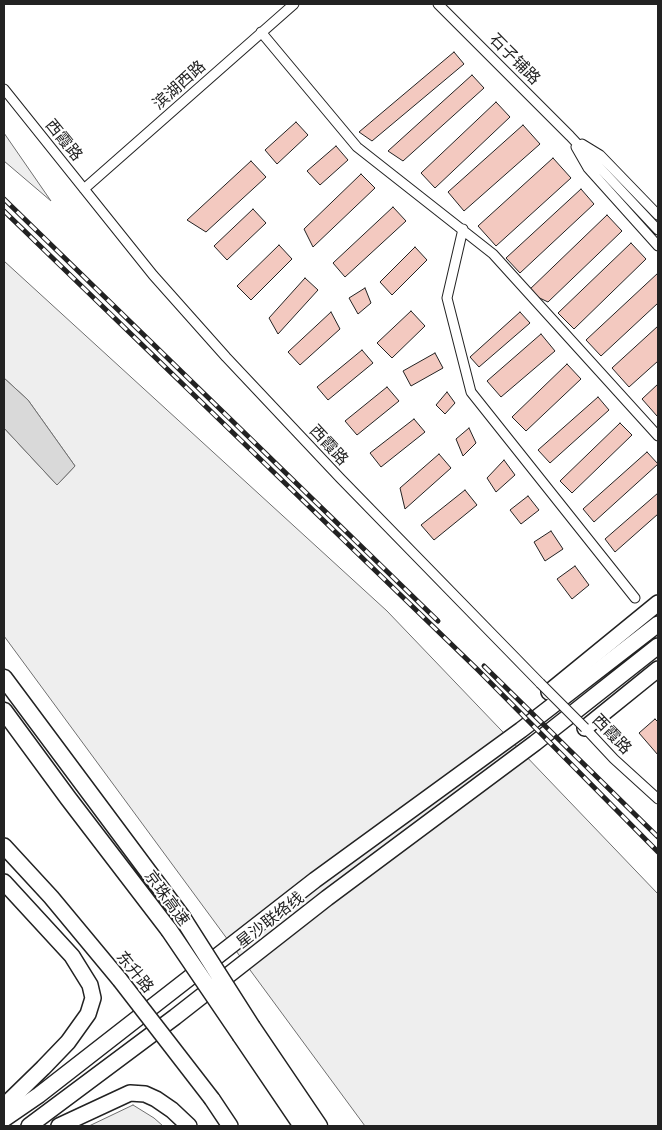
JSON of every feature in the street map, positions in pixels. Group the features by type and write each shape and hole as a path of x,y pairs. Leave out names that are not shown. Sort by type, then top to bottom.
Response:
{"highway":[{"name":"京珠高速","path":"4,678 182,917 302,1126"},
{"name":"京珠高速","path":"4,711 68,798 319,1126"},
{"path":"4,720 68,798"}],"main road":[{"path":"545,688 658,603"},
{"path":"4,1119 38,1095 316,880 522,730 658,624"},
{"name":"星沙联络线","path":"29,1126 175,1017 327,898 535,743 658,646"},
{"path":"585,728 658,669"},
{"name":"东升路","path":"4,846 51,897 207,1100 230,1126"},
{"name":"东升路","path":"4,858 117,982"},
{"path":"4,882 72,956 90,985 92,998 88,1014 68,1042 4,1106"},
{"path":"59,1126 130,1093 145,1094 156,1099 172,1110 189,1126"},
{"name":"东升路","path":"207,1100 220,1126"}],"street":[{"name":"滨湖西路","path":"84,189 294,4"},
{"name":"石子铺路","path":"438,4 570,136 658,230"},
{"path":"261,32 357,147 493,254 658,436"},
{"name":"西霞路","path":"4,88 153,275 226,357 340,478 614,759 658,798"},
{"name":"石子铺路","path":"570,136 600,155 658,215"},
{"name":"石子铺路","path":"570,136 588,168 658,246"},
{"path":"462,230 447,298 472,392 635,598"}],"shaded area":[{"path":"4,133 51,201 4,161"},
{"path":"4,261 387,611 658,894 658,1126 365,1126 4,636 4,428 57,485 75,466 28,400 4,378"},
{"path":"4,378 28,400 75,466 57,485 4,428"},
{"path":"133,1105 163,1126 89,1126"}],"building":[{"path":"454,52 464,64 372,141 359,132"},
{"path":"472,75 484,88 403,161 388,151"},
{"path":"496,102 510,117 435,188 421,173"},
{"path":"296,122 308,135 277,164 265,150"},
{"path":"523,125 540,144 464,211 448,192"},
{"path":"336,146 348,160 320,185 307,171"},
{"path":"553,158 571,178 496,246 478,226"},
{"path":"251,161 266,177 206,232 187,220"},
{"path":"361,174 375,188 313,247 304,229"},
{"path":"581,189 594,204 520,273 506,258"},
{"path":"393,207 406,221 345,277 333,263"},
{"path":"253,209 266,223 227,260 214,246"},
{"path":"607,215 622,231 548,302 527,292"},
{"path":"631,243 646,259 574,329 558,313"},
{"path":"279,245 292,259 251,300 237,286"},
{"path":"415,247 427,260 392,295 380,282"},
{"path":"658,273 658,303 601,356 586,340"},
{"path":"305,278 318,290 278,334 269,318"},
{"path":"365,288 371,303 358,314 349,298"},
{"path":"411,311 425,326 392,358 377,343"},
{"path":"331,312 340,329 300,365 288,352"},
{"path":"520,312 530,323 479,367 470,357"},
{"path":"658,326 658,361 629,387 612,368"},
{"path":"541,334 555,351 501,397 487,381"},
{"path":"362,350 373,363 328,400 317,387"},
{"path":"435,353 443,368 411,386 403,371"},
{"path":"567,364 581,379 526,431 512,417"},
{"path":"658,384 658,414 657,416 642,399"},
{"path":"387,387 399,401 357,435 345,421"},
{"path":"447,392 455,403 445,414 436,405"},
{"path":"598,397 609,410 550,463 538,450"},
{"path":"414,419 425,432 381,467 370,453"},
{"path":"620,423 632,435 572,493 560,481"},
{"path":"469,428 476,443 463,456 456,439"},
{"path":"647,452 658,464 594,522 583,509"},
{"path":"439,454 451,468 405,509 400,488"},
{"path":"504,460 515,475 496,492 487,478"},
{"path":"465,490 477,505 434,540 421,525"},
{"path":"658,493 658,514 615,552 605,539"},
{"path":"528,496 539,510 521,524 510,510"},
{"path":"551,531 563,549 545,561 534,542"},
{"path":"575,566 589,585 572,599 557,579"},
{"path":"655,719 658,722 658,755 639,733"}],"railway":[{"path":"4,199 438,621"},
{"path":"4,211 478,670 658,852"},
{"path":"484,666 658,837"}]}
